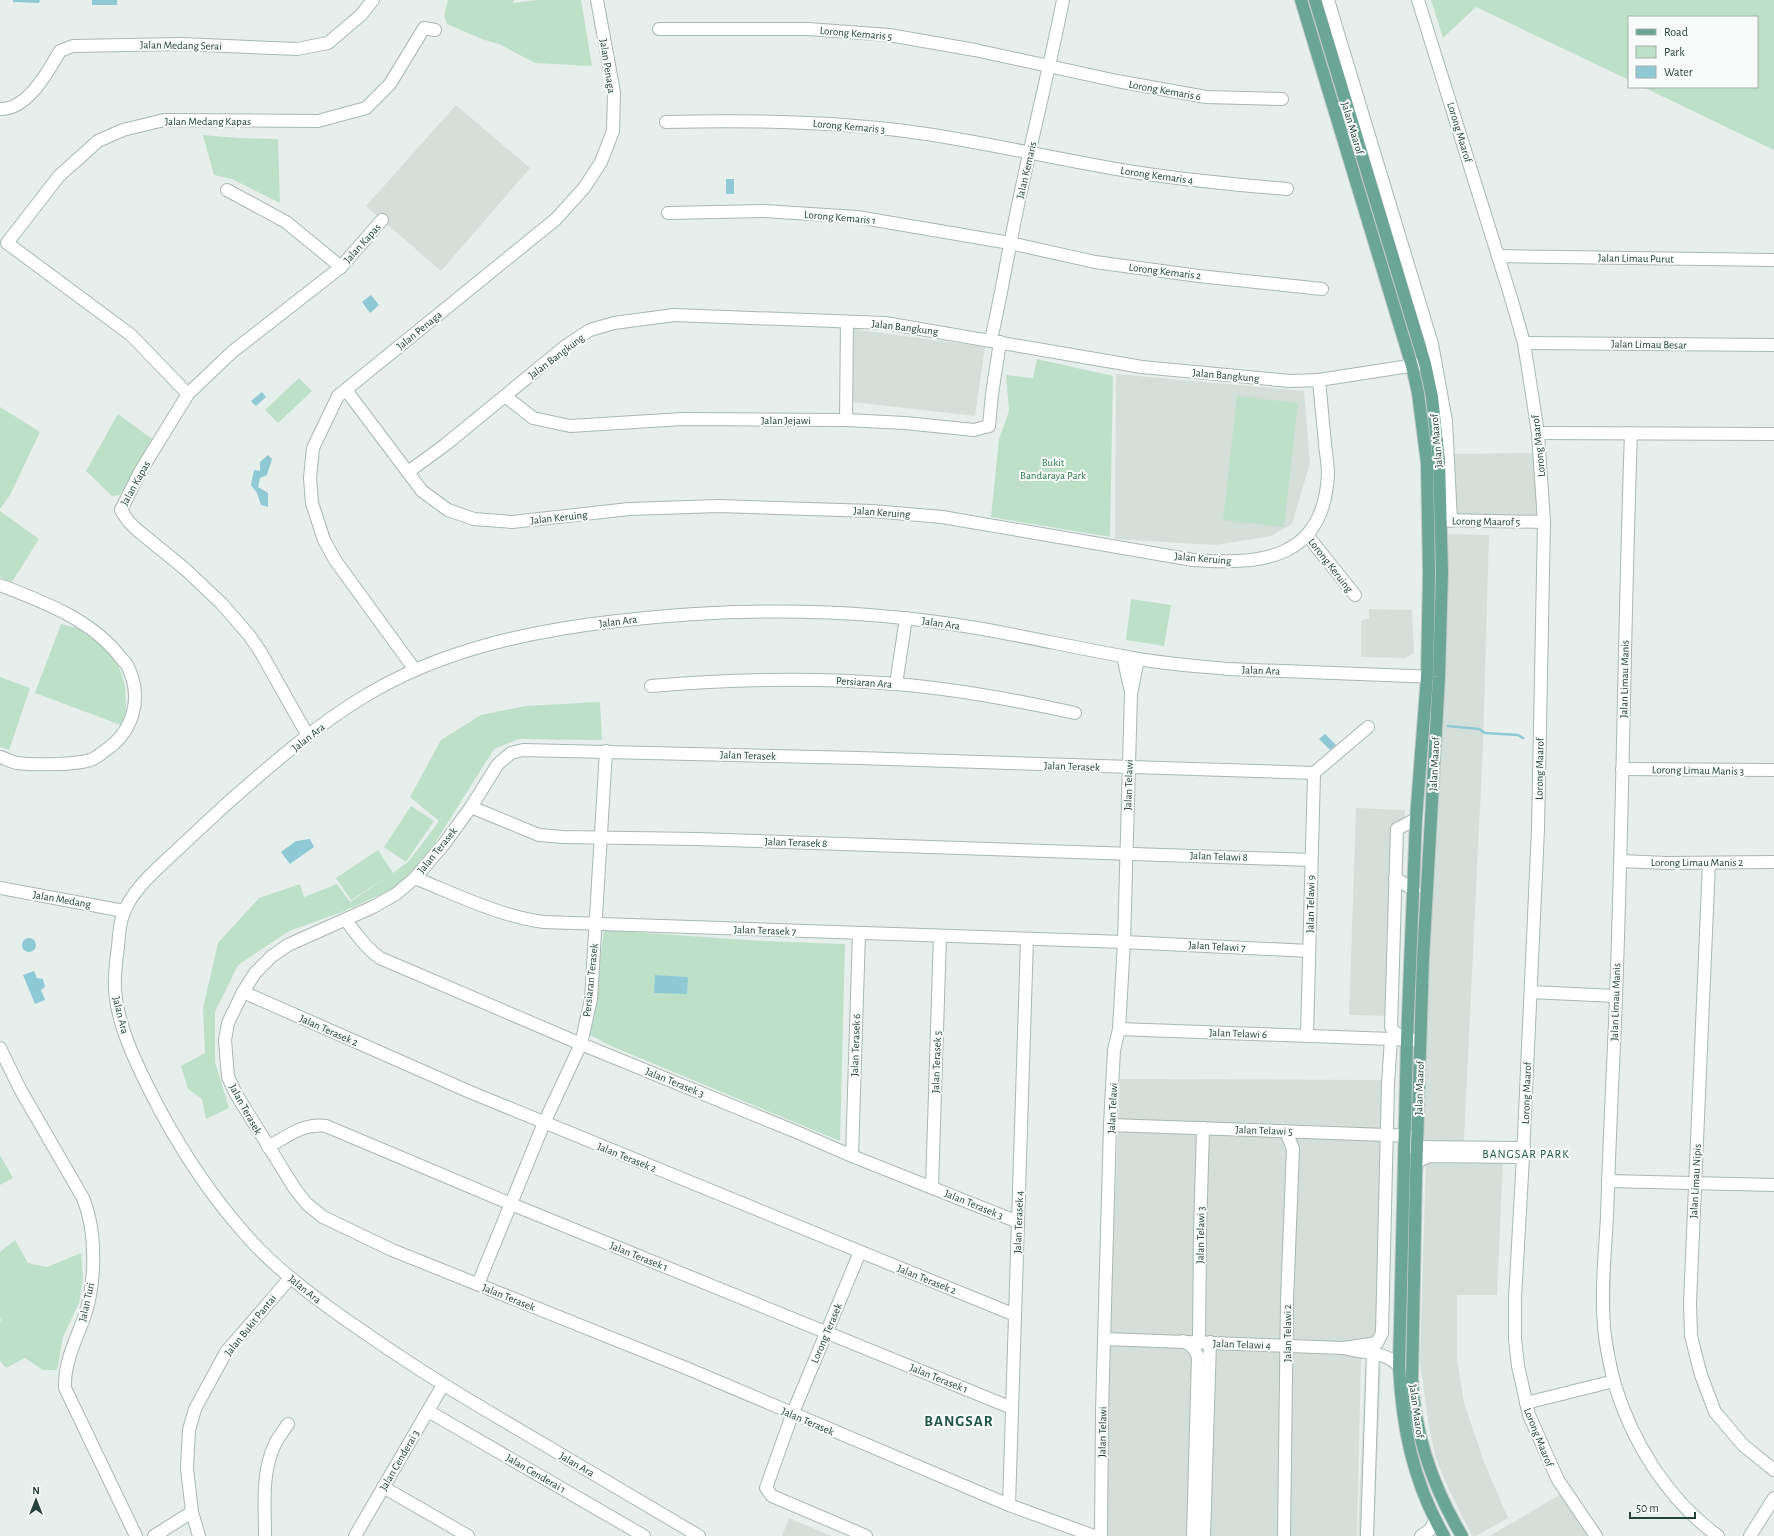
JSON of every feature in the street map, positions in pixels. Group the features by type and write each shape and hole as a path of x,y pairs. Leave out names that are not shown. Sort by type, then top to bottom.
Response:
{"main road":[{"name":"Jalan Maarof","path":"1301,0 1412,366 1418,393 1427,463 1440,520"},
{"name":"Jalan Maarof","path":"1315,0 1425,364 1432,397 1439,462 1440,520 1417,1141 1412,1362 1413,1399 1421,1443 1449,1512 1462,1536"},
{"name":"Jalan Maarof","path":"1433,677 1416,819 1407,1040 1399,1366 1400,1401 1408,1449 1422,1491 1435,1521 1444,1536"}],"street":[{"name":"Jalan Medang Serai","path":"0,110 6,110 18,105 47,75 60,51 73,46 181,44 297,49 328,43 361,15 373,0"},
{"name":"Jalan Penaga","path":"415,670 335,560 324,540 312,504 310,478 313,448 317,436 338,396 556,219 584,188 601,162 613,131 614,92 597,0"},
{"name":"Jalan Kemaris","path":"995,341 1010,243 1029,153 1050,68 1063,0"},
{"name":"Jalan Maarof","path":"1328,0 1432,344 1446,421 1440,520"},
{"name":"Lorong Maarof","path":"1418,0 1524,343 1538,433 1544,522 1538,823 1524,1153 1514,1325 1518,1366 1529,1415 1558,1480 1596,1536"},
{"name":"Jalan Medang Kapas","path":"188,394 131,335 7,244 59,176 98,141 123,130 164,120 318,121 366,108 390,84 424,28 435,30"},
{"name":"Lorong Kemaris 5","path":"659,29 808,29 889,35 975,50 1050,68"},
{"name":"Lorong Kemaris 6","path":"1050,68 1206,97 1282,98"},
{"name":"Lorong Kemaris 3","path":"666,122 743,120 828,123 906,131 1029,153"},
{"name":"Lorong Kemaris 4","path":"1029,153 1139,173 1222,184 1287,189"},
{"name":"Jalan Kapas","path":"227,190 286,222 341,266"},
{"name":"Lorong Kemaris 1","path":"668,213 764,211 857,217 1010,243"},
{"name":"Jalan Kapas","path":"308,736 260,651 249,635 221,603 186,569 136,529 128,521 121,510 140,472 188,394 232,352 341,266 382,220"},
{"name":"Lorong Kemaris 2","path":"1010,243 1095,262 1322,289"},
{"name":"Jalan Limau Purut","path":"1498,256 1774,260"},
{"name":"Jalan Bangkung","path":"408,472 445,445 567,345 590,330 614,323 674,315 885,323 1142,367 1290,381 1320,380 1425,364"},
{"path":"846,420 847,322"},
{"name":"Jalan Jejawi","path":"505,396 533,418 570,426 682,419 846,420 905,423 974,430 989,426 995,341"},
{"name":"Jalan Limau Besar","path":"1524,343 1774,345"},
{"name":"Jalan Keruing","path":"346,390 422,491 448,510 474,518 512,522 629,509 719,506 872,511 942,516 1193,560 1225,562 1260,560 1287,550 1307,535 1318,520 1326,496 1327,480 1320,380"},
{"path":"1538,433 1774,434"},
{"name":"Jalan Limau Manis","path":"1631,433 1626,588 1621,861 1608,1181 1604,1327 1614,1381 1643,1452 1670,1491 1695,1518 1718,1536"},
{"name":"Lorong Maarof 5","path":"1440,520 1544,522"},
{"name":"Lorong Keruing","path":"1307,535 1355,595"},
{"path":"0,585 32,598 78,620 96,632 112,647 126,664 134,689 134,709 131,723 123,735 111,747 91,760 51,764 16,763 0,757"},
{"name":"Jalan Ara","path":"699,1536 443,1385 325,1306 290,1278 260,1250 231,1218 194,1170 164,1120 138,1067 119,1015 115,988 118,941 124,911 137,891 159,867 224,807 308,736 364,696 415,670 454,654 506,639 620,620 712,613 791,612 906,618 982,629 1138,660 1228,669 1433,677"},
{"path":"896,684 906,618"},
{"name":"Jalan Telawi","path":"1123,656 1131,694"},
{"name":"Jalan Telawi","path":"1101,1536 1102,1432 1110,1124 1114,1050 1119,1029 1124,942 1131,694 1138,660"},
{"name":"Persiaran Ara","path":"651,686 712,681 774,679 835,680 896,684 1001,698 1075,713"},
{"path":"1128,768 1314,773 1368,727"},
{"name":"Jalan Terasek","path":"1093,1536 1009,1505 686,1368 392,1250 323,1217 307,1204 268,1147 236,1094 228,1077 225,1040 228,1023 243,992 255,973 277,952 301,939 373,907 396,894 415,878 444,844 498,764 511,754 522,750 606,751 1128,768"},
{"name":"Persiaran Terasek","path":"478,1284 544,1123 582,1044 591,999 606,751"},
{"name":"Lorong Limau Manis 3","path":"1622,769 1774,770"},
{"name":"Jalan Telawi 9","path":"1307,1036 1314,773"},
{"name":"Jalan Terasek 8","path":"470,807 539,835 563,837 1126,853"},
{"path":"1344,1348 1377,1342 1382,1332 1397,829 1416,819"},
{"name":"Jalan Telawi 8","path":"1126,853 1312,860"},
{"name":"Lorong Limau Manis 2","path":"1621,861 1709,863 1774,862"},
{"name":"Jalan Limau Nipis","path":"1709,863 1690,1303 1691,1335 1701,1375 1715,1412 1743,1446 1774,1470"},
{"name":"Jalan Terasek 7","path":"415,878 484,907 525,920 595,925 1124,942"},
{"path":"1395,878 1414,890"},
{"name":"Jalan Medang","path":"0,888 124,911"},
{"name":"Jalan Terasek 3","path":"346,920 370,951 380,958 852,1156 1018,1222"},
{"name":"Jalan Terasek 6","path":"852,1156 859,933"},
{"name":"Jalan Terasek 5","path":"932,1187 940,936"},
{"name":"Jalan Terasek 4","path":"1009,1505 1027,939"},
{"name":"Jalan Telawi 7","path":"1124,942 1309,951"},
{"name":"Jalan Terasek 2","path":"243,992 544,1123 1015,1315"},
{"path":"1531,992 1615,996"},
{"name":"Jalan Telawi 6","path":"1119,1029 1358,1038 1368,1034 1391,1033"},
{"path":"1391,1033 1394,1032 1407,1040 1421,1040"},
{"name":"Jalan Turi","path":"0,1048 20,1090 88,1211 91,1223 91,1291 84,1316 67,1361 65,1374 66,1388 136,1536"},
{"name":"Jalan Telawi 5","path":"1110,1124 1387,1135 1404,1141 1417,1141 1506,1153"},
{"name":"Jalan Terasek 1","path":"268,1147 305,1127 316,1125 326,1126 511,1204 1012,1408"},
{"name":"Jalan Telawi 3","path":"1203,1128 1200,1233 1204,1342 1204,1536"},
{"name":"Jalan Telawi 2","path":"1284,1536 1287,1300 1293,1149 1286,1131"},
{"path":"1417,1162 1429,1156 1524,1153"},
{"path":"1608,1181 1774,1184"},
{"name":"Lorong Terasek","path":"860,1252 792,1414 766,1488 772,1496 866,1536"},
{"name":"Jalan Bukit Pantai","path":"199,1536 192,1512 188,1483 187,1448 189,1430 195,1409 226,1352 290,1278"},
{"path":"1382,1332 1390,1335 1394,1334 1399,1328"},
{"name":"Jalan Telawi 4","path":"1105,1339 1344,1348 1356,1352 1373,1353 1386,1356 1399,1366"},
{"path":"1182,1341 1192,1346 1198,1356 1193,1536"},
{"path":"1367,1536 1373,1353"},
{"path":"1526,1403 1614,1381"},
{"name":"Jalan Cenderai 3","path":"354,1536 443,1385"},
{"name":"Jalan Cenderai 1","path":"428,1411 644,1536"},
{"path":"265,1536 265,1483 268,1462 276,1442 288,1424"},
{"path":"383,1487 468,1536"},
{"path":"1750,1536 1774,1498"},
{"path":"154,1536 192,1512"},
{"path":"1421,1536 1430,1530 1435,1521"},
{"path":"1093,1536 1101,1523"}],"shaded area":[{"path":"456,105 530,168 441,271 366,206"},
{"path":"853,329 985,347 975,416 853,402"},
{"path":"1116,374 1304,391 1310,463 1292,524 1271,536 1215,545 1115,539"},
{"path":"1536,453 1541,518 1455,517 1452,454"},
{"path":"1446,534 1489,535 1483,745 1464,1141 1423,1140"},
{"path":"1369,609 1412,610 1414,653 1405,658 1361,657 1361,621 1369,618"},
{"path":"1356,808 1405,810 1398,1016 1349,1015"},
{"path":"1120,1079 1385,1080 1378,1330 1361,1356 1357,1536 1101,1536"},
{"path":"1426,1160 1503,1160 1497,1295 1457,1295 1457,1359 1464,1403 1484,1462 1508,1518 1476,1536 1472,1536 1436,1459 1429,1427 1420,1362"},
{"path":"1365,1366 1381,1366 1374,1536 1358,1536"},
{"path":"1561,1494 1592,1536 1490,1536"},
{"path":"789,1518 831,1536 782,1536"}],"green space":[{"path":"448,0 514,0 513,3 539,0 581,0 592,66 535,63 501,45 482,39 447,24 444,16"},
{"path":"1431,0 1774,0 1774,150 1645,88 1758,88 1758,16 1628,16 1628,80 1476,7 1443,38"},
{"path":"203,135 278,139 280,203 232,179 214,175"},
{"name":"Bukit Bandaraya Park","path":"1037,359 1113,376 1110,537 991,517 999,439 1009,411 1006,375 1033,378"},
{"path":"299,378 312,391 278,423 265,410"},
{"path":"1237,396 1298,403 1284,527 1223,520"},
{"path":"0,407 40,432 10,495 0,509"},
{"path":"118,414 152,439 120,495 112,496 86,471"},
{"path":"0,511 39,539 12,582 0,577"},
{"path":"1131,599 1171,605 1164,646 1126,640"},
{"path":"61,624 78,628 108,649 118,664 125,686 126,711 121,725 35,693"},
{"path":"0,677 30,688 9,750 0,747"},
{"path":"600,702 602,740 519,739 494,749 425,859 393,889 342,912 289,931 238,965 215,1012 215,1062 229,1108 206,1119 202,1099 188,1089 181,1066 205,1053 203,1008 218,943 259,898 300,884 304,897 337,884 350,902 388,876 351,900 336,878 378,850 393,873 409,861 439,821 410,797 441,740 481,715 525,706"},
{"path":"411,806 434,821 406,862 384,847"},
{"path":"604,930 761,941 845,944 840,1141 611,1046 590,1035"},
{"path":"0,1155 13,1178 0,1185"},
{"path":"15,1240 28,1263 47,1267 81,1253 83,1279 79,1303 63,1337 57,1370 43,1370 25,1358 6,1368 0,1361 0,1252"}],"water":[{"path":"13,0 40,0 39,3 13,2"},
{"path":"92,0 117,0 117,5 92,5"},
{"path":"726,179 734,179 734,194 726,194"},
{"path":"371,295 379,305 370,313 362,302"},
{"path":"262,392 266,397 256,406 251,401"},
{"path":"268,455 272,459 267,475 260,478 258,487 268,493 268,507 261,505 257,493 251,485 254,470 260,471 260,462"},
{"path":"1325,734 1336,745 1330,750 1319,739"},
{"path":"310,839 314,847 290,864 281,852 296,841"},
{"path":"26,938 32,938 36,942 36,948 32,952 26,952 22,948 22,942"},
{"path":"34,971 37,978 43,979 45,987 41,990 45,1000 35,1004 23,975"},
{"path":"655,975 688,977 687,994 654,993"}],"waterway":[{"path":"1448,726 1479,729 1485,733 1518,735 1523,738"}],"district":[{"name":"BANGSAR PARK","path":"1526,1154"},
{"name":"BANGSAR","path":"959,1421"}]}
